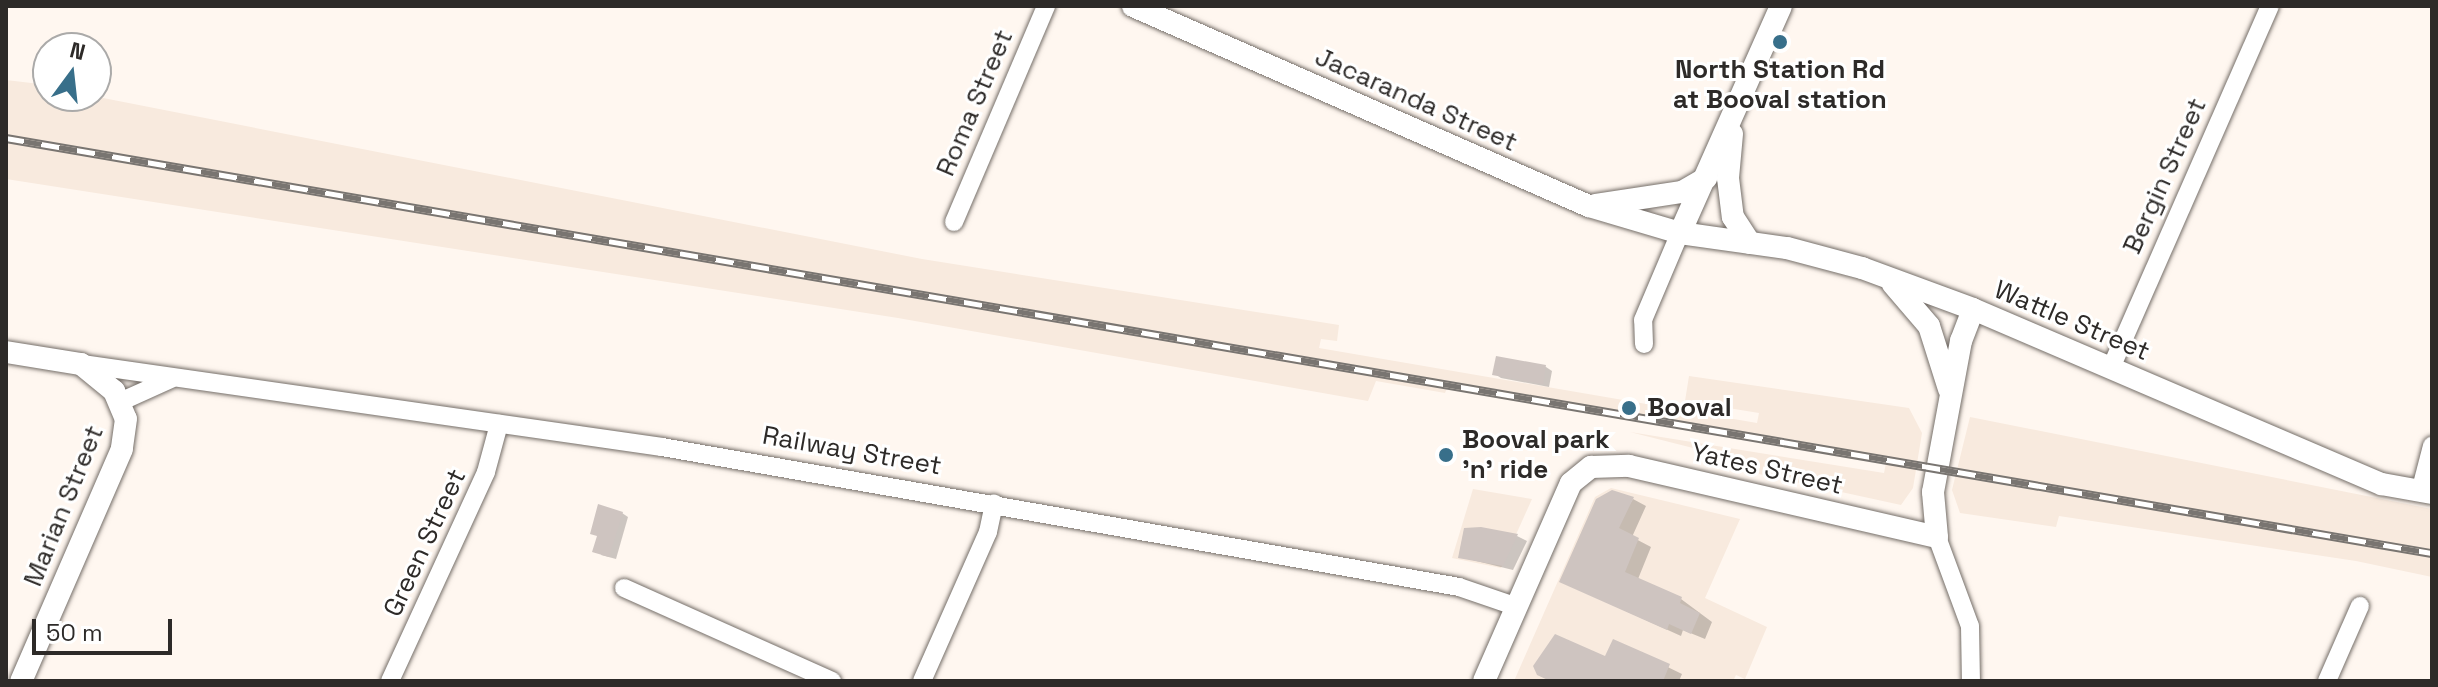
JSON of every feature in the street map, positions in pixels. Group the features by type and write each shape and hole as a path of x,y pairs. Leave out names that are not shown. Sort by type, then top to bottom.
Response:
{"street":[{"name":"Roma Street","path":"954,222 1046,6"},
{"name":"Jacaranda Street","path":"1133,6 1589,206 1680,233"},
{"path":"1644,344 1643,320 1781,6"},
{"name":"Bergin Street","path":"2111,368 2270,6"},
{"path":"1733,117 1728,178 1732,210 1750,243"},
{"path":"1589,206 1682,192 1706,178"},
{"name":"Wattle Street","path":"1680,233 1839,261 1973,309 2371,480 2426,492"},
{"path":"1884,277 1929,326 1950,394"},
{"path":"1971,681 1970,626 1937,537 1933,492 1950,394 1973,309"},
{"name":"Railway Street","path":"6,352 171,379 499,424 994,504 1459,587 1517,607"},
{"name":"Marian Street","path":"21,681 127,434 122,401 102,377 81,364"},
{"path":"122,401 171,379"},
{"name":"Green Street","path":"390,681 486,472 499,424"},
{"path":"2426,492 2432,446"},
{"name":"Yates Street","path":"1517,607 1571,483 1584,470 1629,466 1937,537"},
{"path":"922,681 988,532 994,504"},
{"path":"624,588 832,681"},
{"path":"2327,681 2360,606"},
{"path":"1484,681 1517,607"}],"shaded area":[{"path":"6,80 32,83 32,112 112,112 112,100 922,259 1339,325 1337,341 1321,339 1319,348 1757,423 1759,413 1685,401 1689,376 1909,408 1922,433 1913,488 1901,505 1759,474 1760,465 1630,432 1884,473 1886,463 1447,388 1445,393 1376,381 1368,401 898,318 6,179"},
{"path":"1970,417 2432,509 2432,577 2356,561 2059,516 2056,527 1960,513 1952,490"},
{"path":"1611,488 1740,519 1705,598 1767,627 1745,679 1736,675 1733,681 1514,681 1595,497"},
{"path":"1473,489 1532,499 1501,568 1452,558"}],"building":[{"path":"1496,356 1546,365 1543,384 1492,375"},
{"path":"1612,490 1634,497 1619,528 1639,538 1625,572 1682,597 1680,603 1700,613 1691,634 1669,624 1667,630 1559,582 1596,499"},
{"path":"598,504 623,512 609,557 592,552 597,536 590,534"},
{"path":"1481,527 1518,534 1503,566 1458,558 1464,528"},
{"path":"1555,634 1605,656 1613,639 1670,664 1663,681 1550,681 1537,675 1533,666"}],"railway":[{"path":"6,138 2432,553"}],"place":[{"name":"North Station Rd at Booval station","path":"1780,42"},
{"name":"Booval","path":"1629,408"},
{"name":"Booval park 'n' ride","path":"1446,455"}]}
